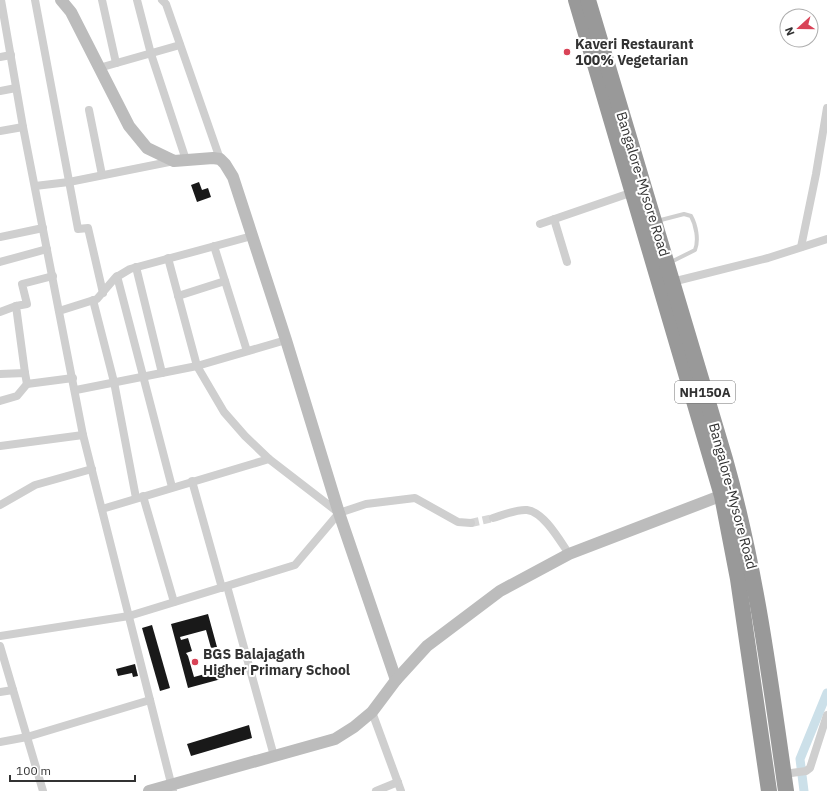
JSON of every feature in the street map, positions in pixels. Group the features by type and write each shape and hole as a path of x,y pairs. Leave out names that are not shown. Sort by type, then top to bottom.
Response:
{"highway":[{"name":"Bangalore-Mysore Road","path":"576,0 633,192 661,266 728,494 750,560 761,617 796,772 786,791"},
{"name":"Bangalore-Mysore Road","path":"588,0 654,221 661,266 672,282 728,494 738,579 769,791"}],"street":[{"path":"1,0 23,127 76,390 83,435 172,788"},
{"path":"35,0 78,229 88,228 103,293"},
{"path":"61,0 71,12 128,126 147,148 174,161"},
{"path":"102,0 116,63"},
{"path":"137,0 151,54 186,160"},
{"path":"162,0 166,4 220,160"},
{"path":"99,68 180,45"},
{"path":"0,57 11,55"},
{"path":"0,91 16,88"},
{"path":"801,247 816,174 827,108"},
{"path":"89,110 102,175"},
{"path":"0,131 23,127"},
{"path":"35,186 69,182 174,161 213,158 220,160 225,164 233,177 286,340 339,513 396,680"},
{"path":"540,224 633,192"},
{"path":"554,219 567,262"},
{"path":"0,237 43,228"},
{"path":"59,311 93,300 103,293 117,276 136,267 252,236"},
{"path":"672,282 768,258 827,239"},
{"path":"214,246 247,352"},
{"path":"0,262 47,249"},
{"path":"168,258 197,366 224,412 245,436 269,459 339,513"},
{"path":"136,267 162,373"},
{"path":"0,312 16,306 27,304 22,284 53,276"},
{"path":"117,276 142,377 172,487"},
{"path":"178,296 225,281"},
{"path":"93,300 114,382 139,497 174,602"},
{"path":"16,306 27,384"},
{"path":"76,390 197,366 286,340"},
{"path":"0,374 25,373"},
{"path":"0,401 17,396 27,384 73,378"},
{"path":"0,446 83,435"},
{"path":"102,509 269,459"},
{"path":"0,505 35,485 92,469"},
{"path":"192,481 274,756"},
{"path":"149,791 172,788 274,756 335,739 354,727 372,712 396,680 427,646 500,591 569,554 728,494"},
{"path":"0,636 129,616 295,565 339,513 366,504 415,498 458,522 471,523"},
{"path":"494,518 525,510 534,511 553,531 569,554"},
{"path":"0,646 42,791"},
{"path":"0,692 13,690"},
{"path":"0,742 27,737 150,700"},
{"path":"372,712 401,791"},
{"path":"796,772 810,768 827,715"},
{"path":"376,791 398,782"}],"lane":[{"path":"654,221 684,214 691,216 694,221 697,241 695,250 661,266"}],"building":[{"path":"199,182 202,190 208,188 211,197 197,202 191,185"},
{"path":"208,614 217,647 211,648 206,630 180,637 181,640 188,638 192,651 186,653 194,677 223,669 225,678 188,688 171,624"},
{"path":"152,625 170,688 160,691 142,628"},
{"path":"135,664 138,676 133,677 132,673 118,676 116,669"},
{"path":"249,725 252,738 191,756 187,744"}],"waterway":[{"path":"804,791 800,759 827,693"}],"tunnel":[{"path":"471,523 493,518"}],"place":[{"name":"Kaveri Restaurant 100% Vegetarian","path":"567,52"},
{"name":"BGS Balajagath Higher Primary School","path":"195,662"}]}
